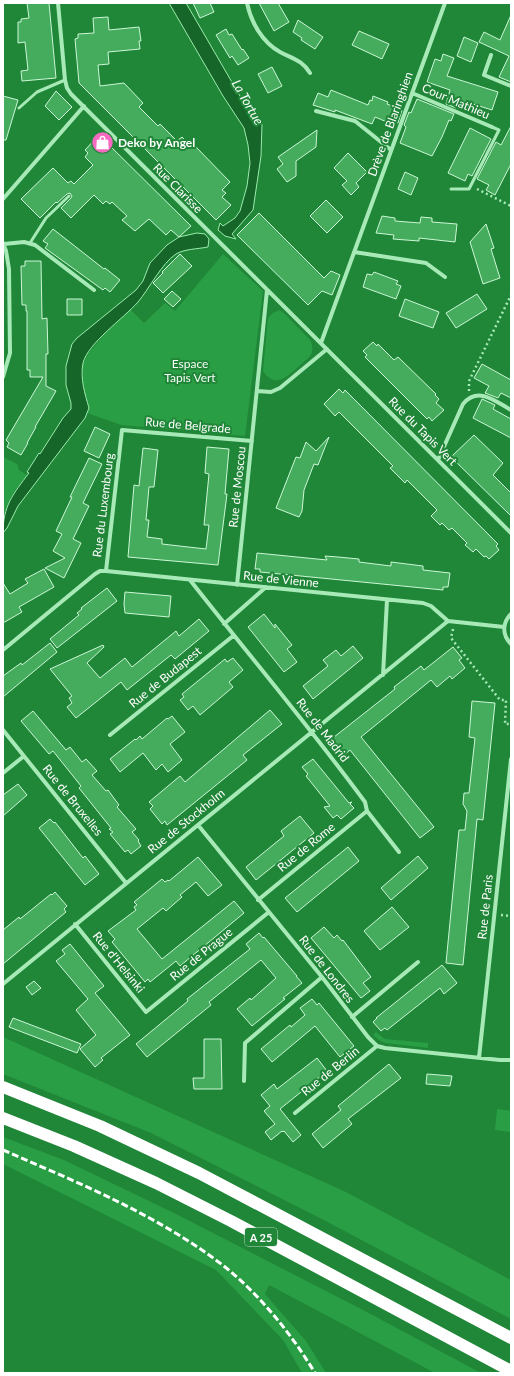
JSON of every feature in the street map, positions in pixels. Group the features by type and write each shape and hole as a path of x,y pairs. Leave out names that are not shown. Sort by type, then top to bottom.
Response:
{"highway":[{"name":"A 25","path":"3,1087 100,1126 199,1173 511,1338"},
{"name":"A 25","path":"3,1118 74,1146 156,1183 231,1221 511,1371"}],"street":[{"name":"Rue Clarisse","path":"58,3 67,88 321,343"},
{"path":"247,3 253,21 268,44 278,51 304,64 310,73"},
{"name":"Drève de Blaringhien","path":"321,343 445,3"},
{"path":"491,55 484,75 511,86"},
{"name":"Cour Mathieu","path":"412,93 492,127"},
{"path":"3,199 84,106"},
{"path":"316,111 355,121 391,150"},
{"path":"3,377 10,353 9,269 6,250 3,243 30,243 40,248 94,290"},
{"path":"354,252 426,263 445,277"},
{"name":"Rue de Moscou","path":"237,585 267,290"},
{"name":"Rue du Tapis Vert","path":"321,343 511,534"},
{"path":"257,391 272,392 280,388 327,349"},
{"path":"438,460 463,404 468,398 478,395 484,396 511,410"},
{"name":"Rue de Belgrade","path":"122,430 252,441"},
{"name":"Rue du Luxembourg","path":"3,650 95,574 100,571 106,571 122,430"},
{"name":"Rue de Vienne","path":"106,571 423,603 431,606 448,621"},
{"name":"Rue de Madrid","path":"190,580 233,636 312,732 365,802 367,811 399,852"},
{"path":"224,624 266,587"},
{"path":"383,674 387,600"},
{"path":"511,614 504,627 506,637 511,644"},
{"path":"448,621 504,627"},
{"name":"Rue de Stockholm","path":"3,984 448,621"},
{"name":"Rue de Budapest","path":"110,735 233,636"},
{"name":"Rue de Bruxelles","path":"3,730 126,883"},
{"path":"3,773 24,756"},
{"name":"Rue de Paris","path":"479,1058 511,759"},
{"name":"Rue de Rome","path":"258,900 367,811"},
{"name":"Rue de Londres","path":"198,825 322,977 368,1037 378,1046"},
{"name":"Rue de Prague","path":"146,1012 269,912"},
{"name":"Rue d'Helsinki","path":"75,924 146,1012"},
{"path":"352,1017 418,962"},
{"path":"244,1081 244,1043 322,977"},
{"path":"378,1046 479,1058 511,1060"},
{"name":"Rue de Berlin","path":"295,1113 378,1046"}],"lane":[{"path":"19,108 37,92 65,80"},
{"path":"451,189 469,189 471,186 499,130 492,127"},
{"path":"30,243 46,218 69,196"}],"path":[{"path":"471,186 511,206"},
{"path":"468,398 469,381 511,295"},
{"path":"454,622 451,638 500,700 506,700 505,724 511,724"}],"green space":[{"name":"Espace Tapis Vert","path":"223,254 263,291 245,436 121,425 87,413 89,408 83,386 83,364 88,354 105,333 130,309 144,323 165,303 175,311"},
{"path":"279,310 284,313 310,340 312,344 312,352 306,360 286,377 276,380 272,379 263,371 268,318"},
{"path":"3,457 17,464 19,470 27,475 14,492 3,517"},
{"path":"376,1032 385,1039 428,1043 428,1048 385,1043 373,1035"},
{"path":"3,1037 346,1192 511,1280 511,1319 316,1216 151,1133 3,1074"},
{"path":"497,1109 511,1111 511,1132 495,1130"},
{"path":"3,1137 64,1160 176,1214 365,1311 481,1373 435,1373 269,1285 265,1294 306,1341 326,1373 302,1373 283,1340 216,1270 3,1164"}],"shaded area":[{"path":"169,3 186,3 244,103 255,120 262,124 261,156 253,210 232,234 236,239 225,236 218,230 220,223 223,226 235,218 240,211 247,186 250,163 244,128 223,96"},
{"path":"197,233 205,234 209,239 208,247 183,251 171,258 138,302 99,339 86,355 83,363 82,375 83,386 89,408 85,418 18,506 3,533 3,524 10,501 18,487 29,473 27,472 39,453 40,454 63,418 71,409 71,403 66,385 66,366 72,344 77,338 136,290 143,281 150,263 167,245 179,237"}],"building":[{"path":"27,3 49,3 56,78 22,81 21,71 28,70 25,42 18,43 18,22 21,22 21,19 29,18"},
{"path":"193,3 210,3 214,12 200,18"},
{"path":"259,3 278,3 289,22 274,31"},
{"path":"511,15 511,82 499,77 509,56 479,42 484,32 500,40"},
{"path":"108,17 109,30 139,27 141,41 139,41 140,49 108,52 109,64 98,65 100,86 124,83 143,103 139,107 158,126 160,124 177,141 182,137 194,149 196,147 230,182 222,190 226,193 222,197 231,205 216,220 79,83 75,39 78,38 78,34 94,33 93,18"},
{"path":"298,20 323,37 315,49 301,40 302,38 293,32"},
{"path":"226,29 229,35 232,34 249,58 238,65 232,56 230,58 216,35"},
{"path":"359,31 389,44 382,59 352,45"},
{"path":"464,37 478,43 471,62 457,56"},
{"path":"443,54 454,58 447,76 498,92 492,110 460,100 456,108 446,104 450,90 427,82 435,59 441,61"},
{"path":"272,67 282,86 268,93 258,74"},
{"path":"331,90 368,105 370,100 372,101 373,96 388,102 387,104 402,110 398,123 388,119 387,122 375,117 372,124 335,110 335,112 313,105 318,93 328,97"},
{"path":"56,91 72,107 59,120 45,106"},
{"path":"3,96 18,100 6,140 3,140"},
{"path":"417,99 454,114 451,121 449,120 432,156 400,143 406,127 404,125 409,112 411,113"},
{"path":"511,126 511,164 495,195 486,190 489,185 477,179 496,142 501,145"},
{"path":"470,128 491,139 472,176 468,174 465,181 448,173"},
{"path":"317,130 316,147 296,161 296,176 287,182 277,169 283,164 278,157"},
{"path":"99,135 191,226 179,237 171,230 166,235 149,219 135,231 122,220 127,216 112,202 110,204 106,201 103,204 94,195 71,218 61,208 71,198 72,196 70,193 57,203 56,202 40,218 21,199 53,168 68,183 71,181 74,184 93,165 85,157 88,153 85,150"},
{"path":"348,153 367,172 356,183 359,187 351,195 342,185 347,181 334,168"},
{"path":"405,172 418,178 411,195 398,189"},
{"path":"326,200 343,217 327,233 310,216"},
{"path":"259,213 324,278 331,271 340,275 332,295 322,291 308,305 237,235"},
{"path":"382,216 395,218 395,221 420,223 421,217 432,218 432,222 457,224 455,242 419,238 419,241 393,239 394,235 376,233"},
{"path":"486,224 494,248 491,249 500,278 483,284 470,242"},
{"path":"53,229 120,280 110,292 105,288 103,290 45,248 48,244 43,241"},
{"path":"180,254 192,266 163,293 153,283"},
{"path":"25,261 41,261 42,319 47,318 48,354 46,354 46,386 56,391 21,455 7,447 9,443 6,440 43,377 30,377 30,370 27,370 27,311 26,305 22,305 21,266 25,266"},
{"path":"374,272 398,281 396,284 401,286 396,299 363,287 367,274 372,275"},
{"path":"172,291 181,299 173,307 164,299"},
{"path":"477,294 487,309 456,328 446,313"},
{"path":"67,299 82,299 82,315 67,315"},
{"path":"405,299 439,312 433,328 399,316"},
{"path":"373,342 377,346 378,344 394,360 398,357 436,394 435,395 439,399 436,403 444,410 432,421 429,417 427,419 365,357 367,355 363,351"},
{"path":"482,364 511,380 511,398 501,393 498,398 485,393 489,386 474,378"},
{"path":"339,389 343,393 345,390 353,398 498,544 496,546 499,550 489,559 486,556 484,557 476,549 473,552 465,545 467,543 452,528 449,530 442,523 440,525 431,516 437,510 407,480 405,483 390,468 393,466 339,412 335,416 324,404"},
{"path":"482,399 495,405 493,409 511,419 511,438 473,418"},
{"path":"95,427 110,434 99,458 84,451"},
{"path":"474,435 503,463 493,475 511,493 511,516 451,457"},
{"path":"329,437 318,465 314,464 304,490 302,511 299,517 276,508 296,457 300,458 306,442 316,451"},
{"path":"207,447 229,449 225,494 227,494 218,565 128,557 134,485 139,486 143,448 158,450 154,487 149,487 146,520 149,520 147,537 162,539 162,544 206,549 209,525 204,525 209,474 205,473"},
{"path":"89,458 102,464 83,503 89,506 73,539 81,543 64,578 45,568 65,558 53,551 62,534 56,531 72,497 70,497"},
{"path":"257,553 327,560 325,556 359,559 359,562 391,566 391,562 423,566 423,570 450,573 448,587 443,587 443,590 260,572 260,569 255,569"},
{"path":"44,569 54,587 19,607 22,612 3,623 3,583 10,594 28,583 25,579"},
{"path":"107,588 117,601 57,648 50,639 79,615 77,613 82,609 81,608"},
{"path":"125,592 171,596 169,617 125,613"},
{"path":"264,614 275,628 275,624 292,645 287,649 297,662 284,672 248,627"},
{"path":"199,619 209,631 175,659 171,655 127,690 121,682 76,718 67,707 72,703 69,698 72,696 50,669 103,645 104,647 87,663 100,678 125,658 132,667 176,631 179,636"},
{"path":"50,643 57,652 3,697 3,676 21,663 22,665"},
{"path":"353,646 363,658 313,699 303,686 328,666 323,660 336,650 341,656"},
{"path":"453,647 462,658 459,660 465,668 452,679 450,676 437,687 431,680 361,737 434,827 420,838 350,750 342,757 329,741 395,689 394,687 421,666 424,670"},
{"path":"233,658 243,670 229,682 233,687 200,715 193,706 188,710 180,700 184,697 182,694 225,659 227,662"},
{"path":"472,701 495,703 483,820 477,819 463,965 446,963 459,830 465,830 467,811 463,804 464,793 469,793 475,738 469,737"},
{"path":"270,710 282,724 243,755 247,760 167,825 165,821 162,824 150,809 153,806 149,802 180,776 185,782"},
{"path":"33,711 66,750 70,747 82,762 86,759 97,771 92,775 106,791 108,790 119,805 117,807 136,829 132,832 139,840 138,841 141,846 131,854 128,850 125,852 110,834 113,832 109,829 111,828 79,788 81,786 53,751 49,754 21,721"},
{"path":"172,716 185,732 170,744 182,760 168,772 162,764 156,770 143,753 120,772 110,759 135,739 136,740 140,736 142,739 167,718 168,719"},
{"path":"313,759 349,803 352,802 350,804 354,808 341,819 337,815 333,818 324,807 330,806 306,776 308,774 302,767"},
{"path":"18,784 27,795 3,816 3,795"},
{"path":"300,816 314,833 256,880 246,867 284,836 281,831"},
{"path":"50,819 54,823 55,822 83,858 85,856 99,874 85,885 39,828"},
{"path":"348,847 359,861 297,912 285,898"},
{"path":"418,856 428,868 391,900 381,888"},
{"path":"198,857 222,885 208,896 196,882 180,895 182,897 166,911 163,908 137,929 162,959 234,901 244,913 180,966 176,961 150,982 148,979 145,982 112,942 115,939 108,931 136,910 134,907 137,905 134,902 162,879 165,882 168,880 169,881"},
{"path":"55,892 67,906 64,909 66,912 3,964 3,930"},
{"path":"392,907 409,927 380,950 364,931"},
{"path":"324,927 334,938 337,935 342,941 343,940 371,977 363,983 370,991 361,998 311,938"},
{"path":"259,933 302,983 252,1026 237,1009 250,998 251,1000 276,978 261,960 209,1002 211,1005 147,1057 136,1044 188,1001 187,999 250,949 246,944"},
{"path":"70,944 104,986 95,993 130,1035 101,1058 103,1060 95,1067 80,1049 96,1035 76,1010 88,999 56,961 65,954 62,950"},
{"path":"442,965 457,983 444,994 440,988 387,1030 385,1028 381,1031 373,1022 376,1018"},
{"path":"34,981 41,988 32,995 26,987"},
{"path":"312,999 317,1005 319,1003 354,1046 340,1057 315,1026 272,1062 261,1049 290,1025 291,1027 305,1015 300,1008"},
{"path":"13,1018 81,1044 77,1053 9,1027"},
{"path":"204,1039 221,1039 222,1089 194,1089 193,1078 204,1078"},
{"path":"317,1058 327,1071 280,1109 301,1135 293,1142 284,1131 282,1131 271,1140 265,1132 275,1124 264,1111 270,1106 261,1095 274,1084 277,1089"},
{"path":"389,1064 401,1078 348,1119 352,1124 323,1148 312,1134 341,1110 338,1106"},
{"path":"427,1074 452,1076 450,1086 426,1084"}],"railway":[{"path":"3,1150 121,1203 178,1234 205,1252 230,1271 266,1306 297,1345 315,1373"}],"place":[{"name":"Deko by Angel","path":"102,142"}],"water label":[{"name":"La Tortue","path":"248,102"}]}
